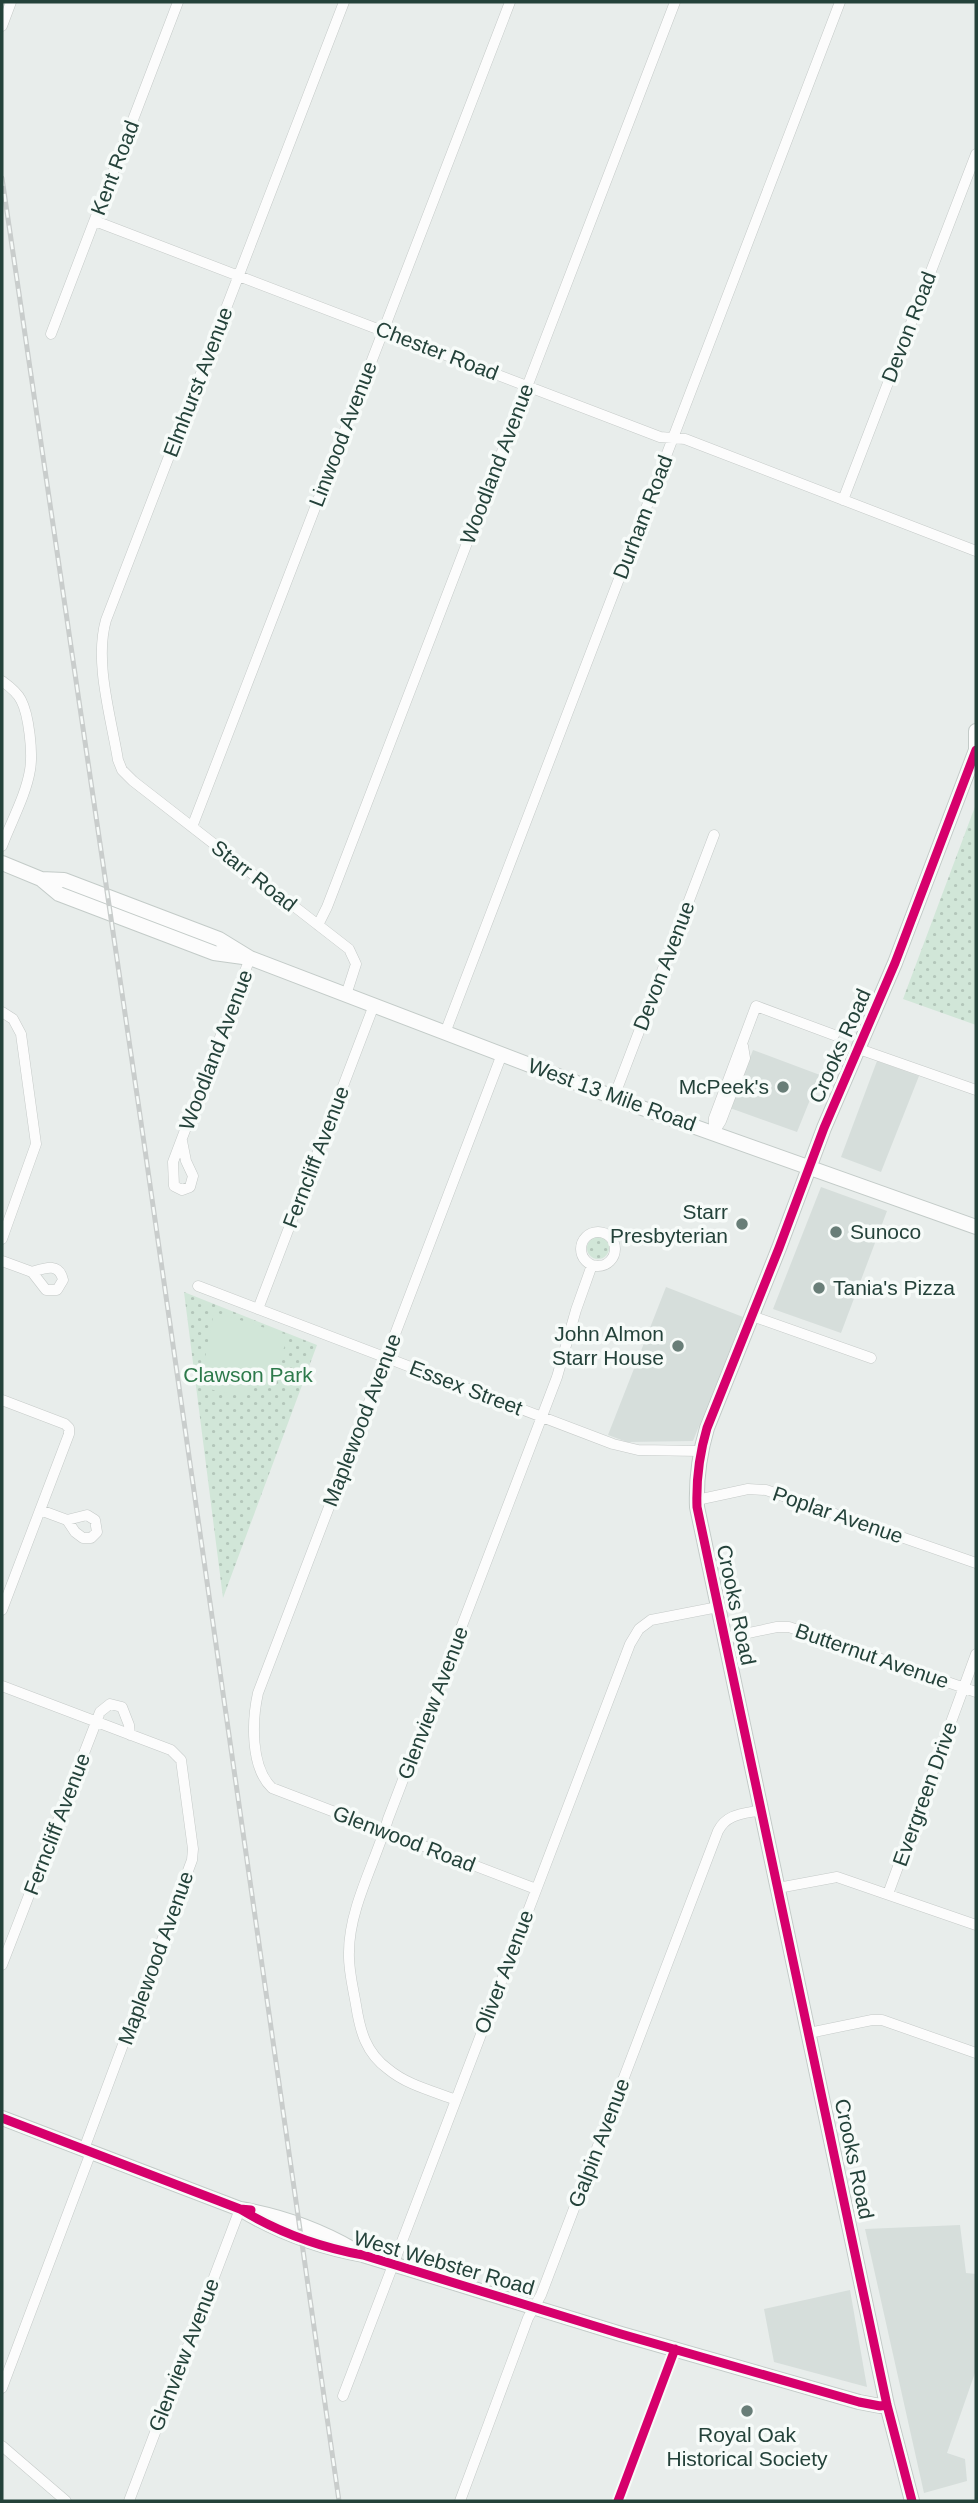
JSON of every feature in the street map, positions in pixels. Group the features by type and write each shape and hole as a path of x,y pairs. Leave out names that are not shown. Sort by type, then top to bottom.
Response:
{"main road":[{"name":"Crooks Road","path":"912,2501 887,2405 718,1607 697,1500 696,1476 700,1451 752,1316 837,1096 895,963 976,750 976,731"},
{"name":"West 13 Mile Road","path":"2,863 41,879 59,894 214,953 250,958 614,1097 976,1227"},
{"name":"West Webster Road","path":"2,2118 240,2208 267,2225 335,2250 363,2255 392,2266 873,2406 887,2405"}],"street":[{"path":"2,26 11,2"},
{"name":"Kent Road","path":"51,334 178,2"},
{"name":"Elmhurst Avenue","path":"122,770 118,760 103,665 103,634 344,2"},
{"name":"Linwood Avenue","path":"192,827 510,2"},
{"name":"Woodland Avenue","path":"318,925 675,2"},
{"name":"Durham Road","path":"444,1032 841,2"},
{"name":"Devon Road","path":"843,500 976,154"},
{"name":"Chester Road","path":"95,221 660,437 685,439 976,551"},
{"path":"2,681 16,693 26,715 31,765 2,846"},
{"name":"Starr Road","path":"122,770 133,782 354,956 355,971 346,995"},
{"name":"Devon Avenue","path":"614,1097 714,835"},
{"name":"Woodland Avenue","path":"182,1141 250,958"},
{"name":"Ferncliff Avenue","path":"258,1309 374,1005"},
{"path":"714,1133 722,1121 745,1058 743,1046 757,1006 834,1035"},
{"path":"2,1012 13,1019 21,1034 36,1144 6,1213 2,1239"},
{"path":"859,1049 976,1090"},
{"name":"Maplewood Avenue","path":"271,1788 262,1775 254,1736 254,1713 258,1693 502,1054"},
{"path":"2,1261 32,1272"},
{"name":"Glenview Avenue","path":"456,2100 409,2082 388,2070 373,2056 361,2032 351,1979 350,1937 356,1909 384,1831 557,1377 592,1265"},
{"name":"Essex Street","path":"198,1286 620,1447 700,1451"},
{"path":"752,1316 871,1358"},
{"path":"2,1400 65,1424 69,1428 2,1609"},
{"name":"Poplar Avenue","path":"697,1500 748,1489 766,1490 976,1563"},
{"path":"40,1510 67,1520"},
{"name":"Oliver Avenue","path":"344,2396 634,1636 651,1620 718,1607"},
{"name":"Butternut Avenue","path":"725,1638 789,1627 976,1692"},
{"name":"Evergreen Drive","path":"888,1894 976,1654"},
{"path":"2,1686 130,1735"},
{"path":"96,1722 110,1704 119,1705 127,1718 130,1735"},
{"name":"Ferncliff Avenue","path":"2,1965 96,1722"},
{"name":"Maplewood Avenue","path":"2,2388 192,1860 193,1849 181,1760 171,1750 130,1735"},
{"name":"Glenwood Road","path":"271,1788 536,1889"},
{"name":"Galpin Avenue","path":"460,2501 528,2318 541,2295 720,1826 731,1816 762,1810"},
{"path":"778,1888 837,1877 976,1925"},
{"path":"809,2033 882,2020 976,2053"},
{"name":"Glenview Avenue","path":"129,2501 240,2208"},
{"path":"618,2501 675,2349"},
{"path":"2,2446 66,2501"}],"shaded area":[{"path":"753,1050 820,1075 797,1132 730,1108"},
{"path":"877,1061 919,1076 881,1172 841,1157"},
{"path":"821,1187 887,1211 841,1333 773,1309"},
{"path":"666,1287 743,1317 693,1441 627,1442 608,1435"},
{"path":"960,2225 966,2273 976,2274 976,2370 947,2453 965,2459 967,2481 924,2493 865,2229"},
{"path":"850,2290 867,2387 774,2362 764,2309"}],"green space":[{"path":"976,804 976,1025 903,999"},
{"path":"598,1237 606,1240 609,1248 606,1256 598,1259 590,1256 587,1248 590,1240"},
{"name":"Clawson Park","path":"184,1292 317,1345 223,1598"},
{"path":"214,1312 288,1335 276,1365 257,1385 245,1391 216,1391 200,1384"}],"railway":[{"path":"2,178 339,2501"}],"cycle path":[{"path":"912,2501 887,2405 697,1507 697,1487 707,1428 824,1128 895,963 976,750"},
{"path":"2,2118 240,2209 251,2210"},
{"path":"240,2209 284,2232 331,2248 363,2255 621,2334 859,2402 887,2405"},
{"path":"618,2501 675,2349"}],"place":[{"name":"McPeek's","path":"783,1087"},
{"name":"Starr Presbyterian","path":"742,1224"},
{"name":"Sunoco","path":"836,1232"},
{"name":"Tania's Pizza","path":"819,1288"},
{"name":"John Almon Starr House","path":"678,1346"},
{"name":"Royal Oak Historical Society","path":"747,2411"}]}
